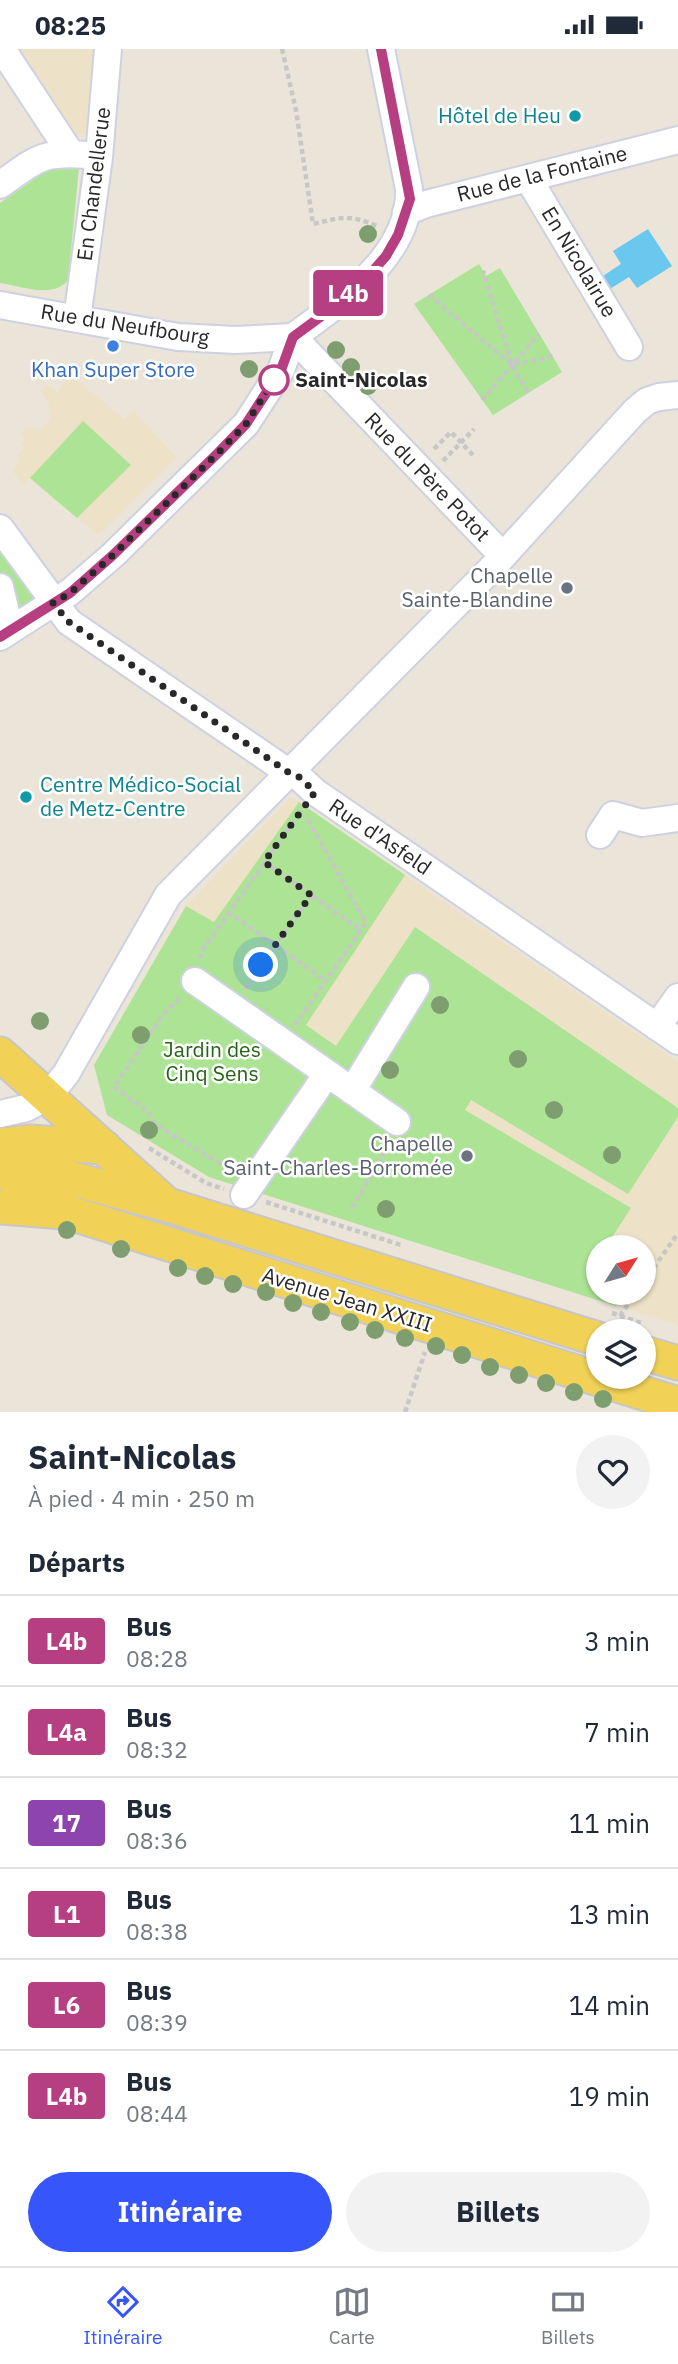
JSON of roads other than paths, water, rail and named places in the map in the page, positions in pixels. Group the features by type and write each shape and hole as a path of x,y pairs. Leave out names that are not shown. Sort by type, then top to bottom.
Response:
{"main road":[{"name":"Avenue Jean XXIII","path":"0,1054 168,1205 598,1319"},
{"path":"0,1145 30,1142 104,1147"},
{"path":"0,1159 168,1205"},
{"name":"Avenue Jean XXIII","path":"7,1179 70,1213 678,1404"},
{"path":"0,1207 70,1213"},
{"path":"656,1345 678,1363"}],"street":[{"path":"2,49 71,154"},
{"name":"En Chandellerue","path":"77,319 99,157 108,49"},
{"path":"0,587 5,633 70,593 113,555 246,424 281,370 293,337 327,312 386,256 402,223 409,189 381,49"},
{"name":"Rue de la Fontaine","path":"402,223 426,204 678,140"},
{"path":"0,184 39,157 71,154 99,157"},
{"name":"En Nicolairue","path":"528,178 629,347"},
{"name":"Rue du Neufbourg","path":"0,305 178,337 250,340 293,337"},
{"name":"Rue du Père Potot","path":"293,337 435,468 503,555"},
{"path":"0,1114 26,1108 48,1096 65,1074 168,895 503,555 635,411 647,401 659,397 676,398"},
{"name":"Rue d'Asfeld","path":"0,528 69,622 288,772 298,776 309,801 668,1034"},
{"path":"600,835 614,815 642,823 678,818"},
{"path":"195,981 397,1122"},
{"path":"352,1091 416,987"},
{"path":"668,1034 678,997"},
{"path":"249,1189 327,1074"}],"water":[{"path":"648,229 672,266 637,288 629,277 605,292 597,280 621,264 613,251"}],"place":[{"name":"Hôtel de Heu","path":"575,116"},
{"name":"Khan Super Store","path":"113,346"},
{"name":"Saint-Nicolas","path":"274,380"},
{"name":"Chapelle Sainte-Blandine","path":"567,588"},
{"name":"Centre Médico-Social de Metz-Centre","path":"26,797"},
{"name":"Chapelle Saint-Charles-Borromée","path":"467,1156"}],"park label":[{"name":"Jardin des Cinq Sens","path":"212,1062"}]}
